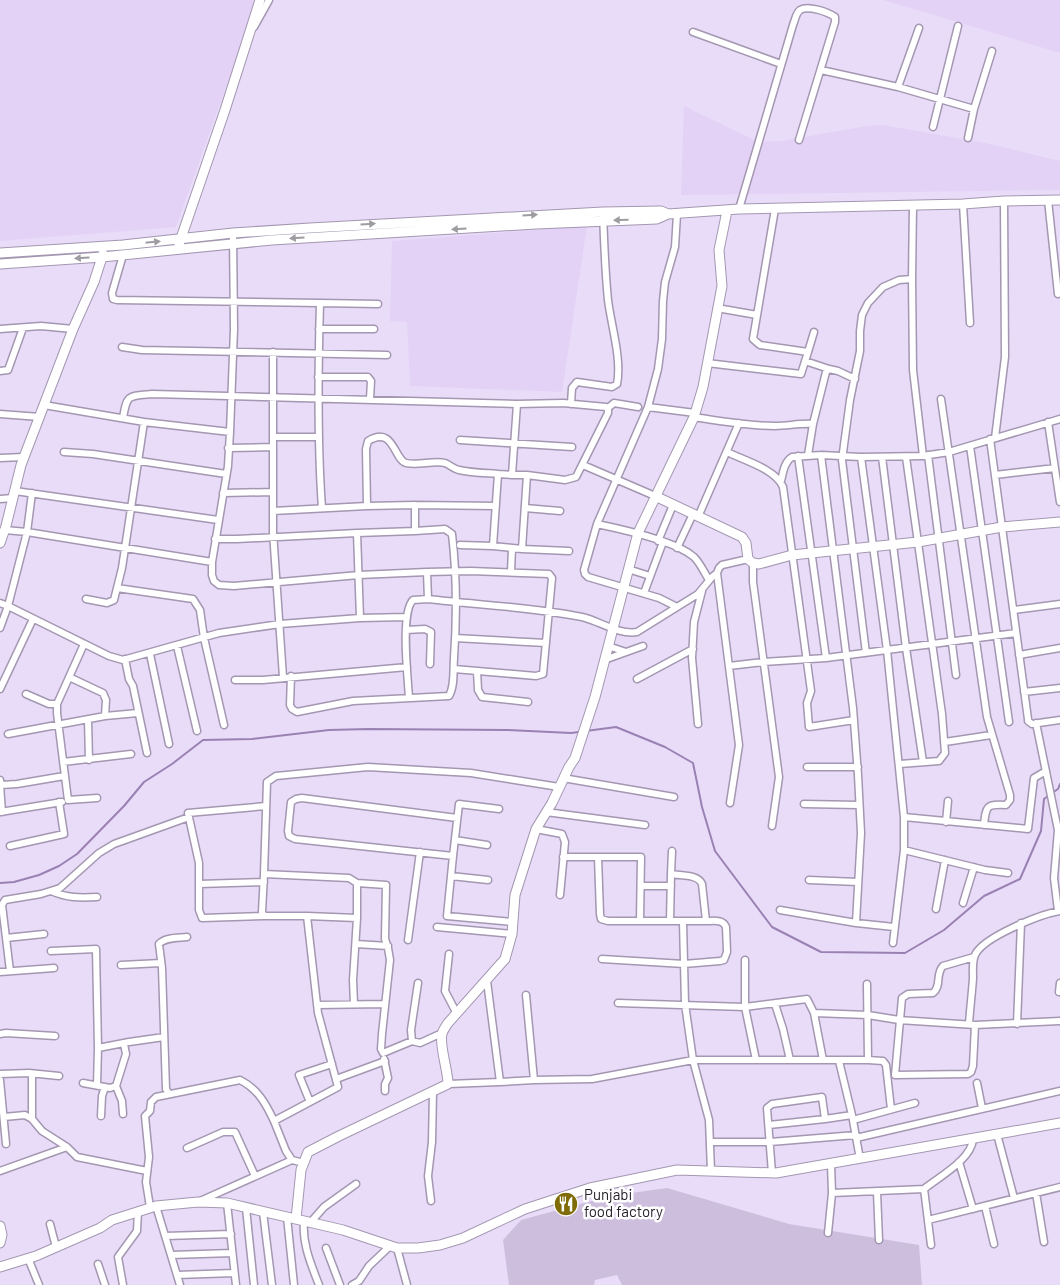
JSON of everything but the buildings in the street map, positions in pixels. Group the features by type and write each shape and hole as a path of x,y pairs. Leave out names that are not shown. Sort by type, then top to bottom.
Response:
{"main road":[{"path":"177,249 259,1"},
{"path":"0,253 181,239 233,238 603,216 657,220 673,214 726,210 963,204 1004,200 1060,200"},
{"path":"303,1221 301,1170 308,1152 403,1104 448,1084 442,1033 448,1023 505,959 512,934 515,895 536,829 575,758 598,685 638,533 694,415 703,387 722,286 719,250 726,210"},
{"path":"0,264 102,257 177,249 233,238"},
{"path":"0,543 24,457 73,329 94,282 105,246"},
{"path":"654,496 742,537 746,543 750,561 759,564 792,555 918,542 1002,527 1060,522"},
{"path":"0,1267 56,1247 100,1228 112,1220 153,1206 198,1202 227,1203 343,1230 393,1247 440,1245 463,1238 525,1209 590,1188 677,1170 772,1173 1060,1123"},
{"path":"0,1226 2,1235 0,1243"}],"street":[{"path":"248,39 268,0"},
{"path":"739,210 797,14 801,9 808,8 831,14 835,17 835,22 799,140"},
{"path":"933,127 958,26"},
{"path":"898,87 919,28"},
{"path":"693,32 781,64"},
{"path":"968,138 974,109 992,51"},
{"path":"821,70 898,87 974,109"},
{"path":"1004,200 1005,357 993,438 995,475 1028,722 1032,724 1060,720"},
{"path":"1048,200 1058,294"},
{"path":"963,204 970,324"},
{"path":"913,205 914,370 925,456 939,539 956,676"},
{"path":"775,209 753,339 760,345 808,352"},
{"path":"673,214 675,247 663,301 662,340 658,369 648,407 597,524 584,570 588,576 667,601 677,607"},
{"path":"571,404 572,388 577,382 612,387 617,384 617,359 608,301 603,216"},
{"path":"233,238 233,351 230,432 226,474 212,562 214,581 219,585 234,586 359,576 456,571 551,575 544,670 540,676 454,669"},
{"path":"123,255 112,293 113,299 233,303 378,304"},
{"path":"866,653 842,466 843,455 860,352 862,316 875,293 891,282 912,278"},
{"path":"320,304 317,399 322,508"},
{"path":"717,308 757,315"},
{"path":"0,330 41,326 73,329"},
{"path":"0,371 8,370 23,328"},
{"path":"319,329 374,330"},
{"path":"707,362 801,374 814,332"},
{"path":"122,347 142,350 387,355"},
{"path":"215,539 237,539 274,537 357,533 415,531 445,529 452,534 456,571 457,603 452,692 449,696 353,701 297,712 292,709 280,624 274,537 273,352"},
{"path":"805,361 838,371 855,379"},
{"path":"808,455 826,372 829,369"},
{"path":"318,376 368,377 371,382 370,399"},
{"path":"123,418 126,401 129,398 152,394 571,404 608,408"},
{"path":"941,399 986,717 1010,800 1006,805 994,804 987,807 984,825"},
{"path":"608,408 614,403 638,407"},
{"path":"512,475 517,404"},
{"path":"44,405 144,422 230,432"},
{"path":"648,407 740,423 774,426 796,423 814,424"},
{"path":"367,506 365,456 368,441 372,439 386,439 392,443 399,458 405,463 446,464 459,470 565,480 576,477 584,465 608,414 608,408"},
{"path":"0,414 40,417"},
{"path":"780,481 788,459 798,456 925,456 949,452 1060,419"},
{"path":"86,599 107,603 114,600 132,507 144,422"},
{"path":"1048,422 1060,502"},
{"path":"677,548 740,423"},
{"path":"273,437 318,436"},
{"path":"460,440 572,446"},
{"path":"970,446 1009,722"},
{"path":"228,448 273,447"},
{"path":"64,452 93,454 226,474"},
{"path":"727,452 770,472 780,481 783,487 811,691 807,704 809,727 854,720"},
{"path":"821,455 847,655 858,767 861,833 856,922"},
{"path":"798,456 826,658"},
{"path":"0,458 24,457"},
{"path":"861,457 887,650 904,817 904,850 893,943"},
{"path":"882,457 906,648 923,762"},
{"path":"900,764 939,761 945,753 946,742 906,457"},
{"path":"584,465 654,496"},
{"path":"995,475 1055,468"},
{"path":"493,546 498,474"},
{"path":"522,549 527,475"},
{"path":"223,493 273,492"},
{"path":"0,628 8,606 27,532 32,493"},
{"path":"0,499 14,494 32,493 218,520"},
{"path":"415,505 415,531"},
{"path":"644,593 673,505"},
{"path":"273,511 367,506 496,506"},
{"path":"525,508 560,511"},
{"path":"597,524 638,533 677,548 695,558 709,580"},
{"path":"4,530 27,532 212,562"},
{"path":"357,533 360,618"},
{"path":"460,545 570,551"},
{"path":"512,548 512,572"},
{"path":"730,803 739,745 717,573 718,568 722,565 750,561 780,777 772,826"},
{"path":"628,569 650,576"},
{"path":"427,572 428,599"},
{"path":"698,724 692,658 694,622 702,591 709,580 717,573"},
{"path":"117,588 193,599 200,610 204,638 224,725"},
{"path":"409,698 406,667 406,630 410,603 413,600 428,599 549,612 584,618 631,633 637,632 702,591"},
{"path":"0,603 109,656 125,659 150,654 219,633 280,624 360,618 407,617"},
{"path":"1014,610 1060,604"},
{"path":"0,689 33,619"},
{"path":"406,630 425,629 431,632 430,664"},
{"path":"729,666 826,658 1016,633"},
{"path":"455,638 546,643"},
{"path":"68,800 57,704 84,644"},
{"path":"177,646 198,732"},
{"path":"608,646 626,652"},
{"path":"604,660 643,646"},
{"path":"1019,655 1060,648"},
{"path":"637,679 693,649"},
{"path":"150,654 169,744"},
{"path":"125,659 147,753"},
{"path":"235,680 406,667"},
{"path":"477,671 478,690 482,697 528,702"},
{"path":"69,677 102,692 106,700 105,716"},
{"path":"1024,692 1060,688"},
{"path":"26,694 49,704 57,704"},
{"path":"8,734 105,716 138,713"},
{"path":"88,720 89,760"},
{"path":"896,1075 902,998 904,996 933,994 936,990 940,969 943,966 974,956 984,946 1021,923 1059,911 1054,878 1059,839 1058,830 1036,723"},
{"path":"946,742 991,735"},
{"path":"63,762 131,754"},
{"path":"264,916 262,912 267,782 276,776 368,767 471,773 559,787"},
{"path":"807,768 858,767"},
{"path":"904,817 1028,829 1034,778 1046,771"},
{"path":"0,785 64,776"},
{"path":"565,776 674,797"},
{"path":"0,780 1,812 68,800 97,798"},
{"path":"453,856 295,839 289,836 288,831 291,802 302,798 457,818"},
{"path":"946,822 948,801"},
{"path":"10,846 64,834 59,802"},
{"path":"499,809 459,804 447,916 512,922"},
{"path":"804,804 859,805"},
{"path":"266,806 188,813 198,863 199,910 202,918 264,916 357,918"},
{"path":"546,812 645,825"},
{"path":"10,971 2,905 5,900 60,888 99,853 114,844 189,817"},
{"path":"536,829 562,834 565,842 560,894"},
{"path":"455,840 486,844"},
{"path":"904,850 1008,873"},
{"path":"670,921 672,851"},
{"path":"408,940 420,852"},
{"path":"563,857 641,857 640,921"},
{"path":"598,857 600,914 602,919 608,922 720,921 725,923 727,944 726,957 720,961 684,964 602,958"},
{"path":"936,909 945,860"},
{"path":"963,903 974,867"},
{"path":"264,874 349,878 357,883 386,885 385,939 390,960 381,1049 388,1078 385,1084 385,1092"},
{"path":"671,874 696,877 700,880 706,921"},
{"path":"451,876 488,880"},
{"path":"809,880 858,882"},
{"path":"199,884 264,882"},
{"path":"354,1004 353,980 356,944 357,883"},
{"path":"641,886 671,886"},
{"path":"51,891 70,897 98,897"},
{"path":"780,910 894,928"},
{"path":"274,1121 338,1087 317,1005 307,916"},
{"path":"492,932 494,920"},
{"path":"683,922 685,1004 694,1060 709,1120 712,1171"},
{"path":"1017,1024 1021,923"},
{"path":"437,927 512,934"},
{"path":"6,938 44,934"},
{"path":"169,1094 166,1089 159,944 161,941 187,937"},
{"path":"356,944 388,946"},
{"path":"50,951 96,949 97,1086"},
{"path":"449,954 445,991 457,1014"},
{"path":"887,1075 968,1074 971,1072 973,1066 974,956"},
{"path":"745,960 744,1007 756,1060"},
{"path":"121,966 161,963"},
{"path":"0,972 54,968"},
{"path":"487,981 500,1082"},
{"path":"412,1041 418,983"},
{"path":"1059,992 1060,983"},
{"path":"867,984 868,1060"},
{"path":"526,994 534,1080"},
{"path":"618,1003 744,1007 807,999 814,1013 823,1060"},
{"path":"317,1005 385,1004"},
{"path":"775,1004 783,1028 790,1060"},
{"path":"814,1013 868,1015 899,1020 972,1025 1060,1022"},
{"path":"383,1053 412,1041 420,1043 442,1033"},
{"path":"0,1034 55,1036"},
{"path":"98,1048 164,1037"},
{"path":"123,1114 122,1101 116,1086 126,1054 124,1044"},
{"path":"448,1084 592,1079 694,1060 868,1060 883,1061 886,1065 891,1109"},
{"path":"336,1080 385,1061"},
{"path":"839,1061 853,1117 860,1159"},
{"path":"310,1102 299,1075 332,1064"},
{"path":"0,1074 59,1076"},
{"path":"32,1074 32,1119"},
{"path":"0,1080 6,1144"},
{"path":"180,1285 166,1236 153,1206 146,1182 148,1157 145,1116 150,1111 152,1102 156,1097 240,1080 250,1085 264,1100 286,1151 292,1160"},
{"path":"83,1083 110,1088 116,1086"},
{"path":"977,1083 982,1108"},
{"path":"100,1116 105,1087"},
{"path":"710,1142 770,1142 856,1137 1060,1091"},
{"path":"431,1201 428,1176 432,1142 433,1092"},
{"path":"772,1173 767,1108 772,1104 822,1097 825,1119"},
{"path":"768,1125 853,1117 915,1103"},
{"path":"4,1117 25,1114 50,1138 67,1147 77,1157 147,1171"},
{"path":"187,1148 224,1132 235,1132 255,1176"},
{"path":"997,1134 1014,1198"},
{"path":"832,1193 924,1189 959,1162 970,1150 973,1139"},
{"path":"0,1171 67,1147"},
{"path":"198,1202 292,1160 304,1163"},
{"path":"959,1162 973,1209"},
{"path":"828,1233 832,1193 831,1164"},
{"path":"319,1285 309,1259 303,1234 303,1221 356,1184"},
{"path":"928,1220 1060,1187"},
{"path":"924,1189 930,1245"},
{"path":"877,1192 879,1240"},
{"path":"1036,1192 1044,1242"},
{"path":"227,1203 236,1285"},
{"path":"985,1206 994,1244"},
{"path":"246,1208 254,1285"},
{"path":"123,1285 118,1257 137,1231 138,1211"},
{"path":"263,1212 272,1285"},
{"path":"287,1217 294,1285"},
{"path":"50,1224 56,1247"},
{"path":"166,1236 230,1234"},
{"path":"352,1285 359,1281 369,1266 393,1247 407,1285"},
{"path":"326,1248 340,1285"},
{"path":"171,1255 232,1253"},
{"path":"28,1258 38,1285"},
{"path":"98,1264 106,1285"},
{"path":"177,1275 234,1273"}],"shaded area":[{"path":"0,0 257,0 176,227 0,241"},
{"path":"883,0 1060,0 1060,53 934,15"},
{"path":"684,106 758,142 781,141 883,125 986,143 1060,161 1060,190 681,195"},
{"path":"587,226 562,392 410,386 407,322 390,321 392,241"},
{"path":"667,1188 789,1224 919,1245 922,1285 622,1285 617,1275 595,1280 594,1285 509,1285 503,1240 521,1220 610,1196"}],"waterway":[{"path":"586,731 616,727 665,747 693,763 702,807 715,851 772,927 821,952 905,953 944,930 984,896 1020,879 1041,831 1044,799 1048,796"},
{"path":"0,883 14,882 39,875 59,866 77,854 124,806 144,782 172,764 203,740 252,739 329,730 368,729 579,732"},
{"path":"1052,793 1058,789 1060,784"}],"place":[{"name":"Punjabi food factory","path":"566,1204"}]}
